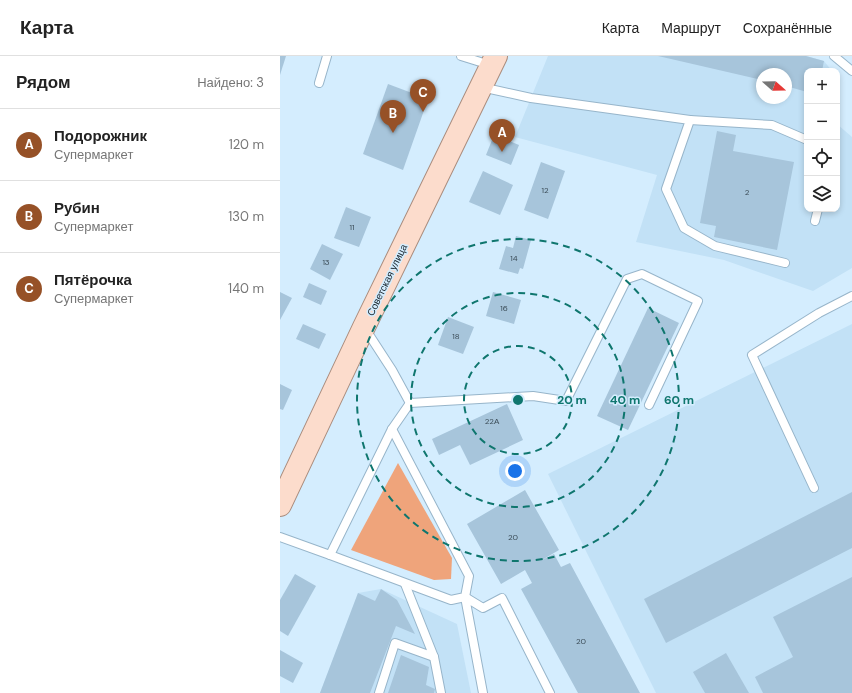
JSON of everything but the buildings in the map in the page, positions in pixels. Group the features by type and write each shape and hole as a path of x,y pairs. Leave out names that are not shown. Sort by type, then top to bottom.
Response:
{"main road":[{"name":"Советская улица","path":"280,505 493,60"}],"lane":[{"path":"319,82 327,56"},
{"path":"461,56 493,60"},
{"path":"834,56 852,71"},
{"path":"481,87 531,98 690,120 772,125 804,139"},
{"path":"690,120 666,189 684,228 715,246 785,263"},
{"path":"815,221 817,212"},
{"path":"410,403 533,396 566,401 627,279 642,274 698,301 649,405"},
{"path":"814,488 752,355 819,313 852,296"},
{"path":"364,328 392,370 410,403"},
{"path":"330,555 392,429 410,403"},
{"path":"392,429 469,576 465,597 484,693"},
{"path":"280,537 451,600 465,597 483,608 502,598 550,693"},
{"path":"405,584 434,657 441,693"},
{"path":"379,693 395,643 434,657"}],"shaded area":[{"path":"548,56 806,56 824,61 830,68 804,68 804,212 840,212 840,127 852,137 852,268 813,291 724,260 636,242 657,175 515,137"},
{"path":"852,324 852,693 656,693 548,474"},
{"path":"398,463 452,558 451,579 434,580 351,550"},
{"path":"381,589 457,624 471,693 320,693 358,593"}],"place":[{"name":"Пятёрочка","path":"423,112"},
{"name":"Рубин","path":"393,133"},
{"name":"Подорожник","path":"502,152"}]}
